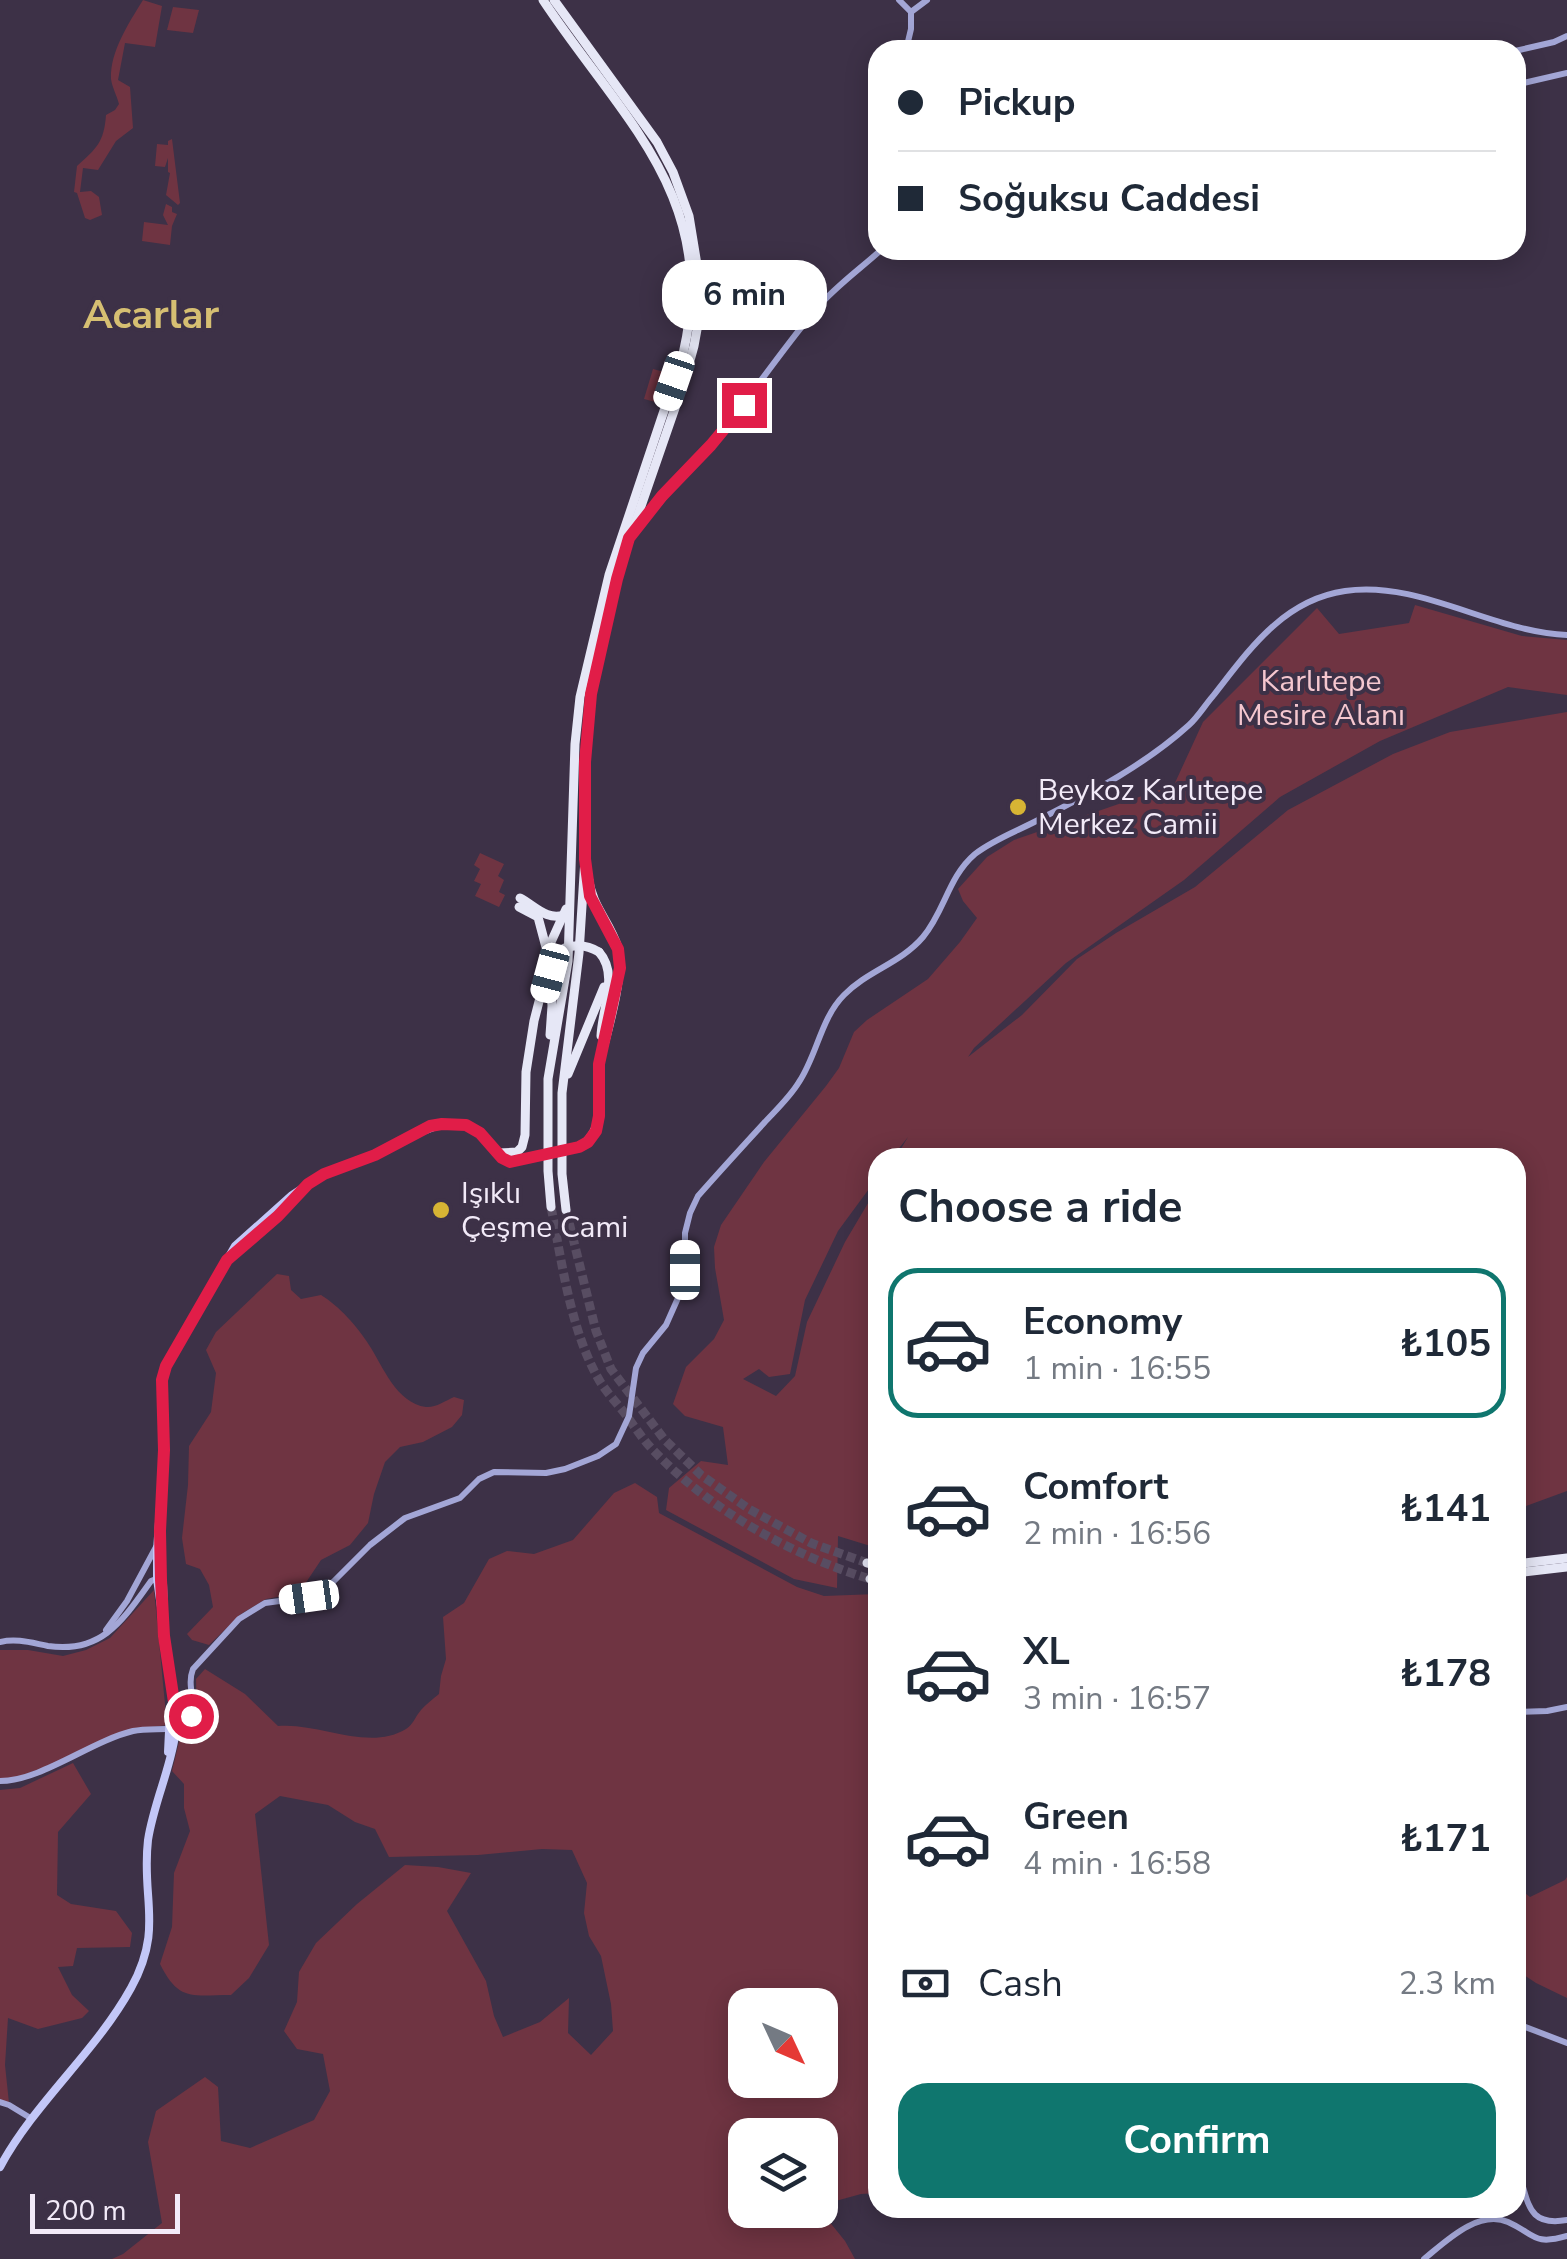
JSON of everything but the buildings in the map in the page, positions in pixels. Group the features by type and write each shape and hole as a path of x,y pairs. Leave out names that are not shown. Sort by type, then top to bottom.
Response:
{"highway":[{"path":"543,0 663,173 681,220 690,272 688,329 651,478 609,574 580,696 568,961 548,1079"},
{"path":"554,0 656,142 673,172 689,216 698,267 698,324 684,382 660,436 641,494 591,694 585,762 585,859 562,1093 566,1210"},
{"path":"651,478 659,485 671,485"},
{"path":"641,494 671,485"},
{"path":"628,543 671,485"},
{"path":"641,494 653,500 662,496"},
{"path":"628,543 648,522"},
{"path":"585,859 590,896 618,949 620,968 599,1064"},
{"path":"500,1153 510,1154 522,1147 528,1055 547,951 570,897"},
{"path":"547,951 538,916 520,902 546,916 564,915"},
{"path":"500,1153 510,1162 579,1147 596,1131 602,1020 610,975 599,952 588,946 574,946 559,950 554,956 528,1055"},
{"path":"550,968 551,1208"},
{"path":"562,1093 572,1058 610,975"},
{"path":"1526,1563 1567,1558"},
{"path":"1526,1572 1567,1567"}],"main road":[{"path":"899,0 911,12 908,40"},
{"path":"911,12 927,0"},
{"path":"1526,48 1567,36"},
{"path":"1526,83 1567,74"},
{"path":"671,485 742,408 819,305 869,260"},
{"path":"172,1743 194,1717 189,1689 193,1669 239,1619 265,1603 318,1593 405,1518 460,1498 479,1479 494,1472 565,1469 616,1444 630,1416 636,1368 666,1325 682,1289 685,1233 698,1196 796,1087 841,998 921,940 957,874 976,853 1142,762 1191,723 1268,629 1307,601 1343,591 1388,590 1545,634 1567,634"},
{"path":"174,1728 159,1579 164,1450 162,1380 166,1366 242,1238 289,1195 324,1174 375,1155 430,1126 466,1125 500,1153"},
{"path":"227,1260 264,1229 289,1195 308,1184"},
{"path":"61,1647 93,1638 108,1628 152,1556 160,1531"},
{"path":"0,1642 22,1640 80,1647 100,1639 131,1609 151,1581 159,1579"},
{"path":"0,2167 120,2004 146,1958 151,1918 148,1842 176,1715 170,1686"},
{"path":"1526,1712 1567,1707"},
{"path":"176,1715 184,1718 192,1712"},
{"path":"174,1728 192,1712"},
{"path":"0,1781 24,1778 128,1733 188,1725"},
{"path":"156,1729 172,1743"},
{"path":"1526,2026 1567,2043"},
{"path":"0,2102 32,2119"},
{"path":"1526,2196 1536,2216 1550,2222 1567,2220"},
{"path":"1424,2259 1453,2235 1487,2221 1505,2221 1537,2240 1567,2236"}],"green space":[{"path":"143,0 162,6 155,47 125,43 118,80 130,87 133,128 116,141 98,170 83,168 80,192 91,191 99,197 102,215 90,220 85,218 74,192 77,166 98,144 106,115 119,104 111,79 114,58"},
{"path":"173,7 199,10 193,33 167,30"},
{"path":"172,139 178,205 166,195 168,158 165,167 155,166 157,144 168,145"},
{"path":"166,204 177,214 170,245 142,241 144,222 168,225 163,215"},
{"path":"653,369 668,373 659,403 644,399"},
{"name":"Karlıtepe Mesire Alanı","path":"1415,605 1522,636 1567,640 1567,695 1508,687 1380,741 1280,797 1184,880 1066,963 968,1057 1022,1015 1077,959 1195,887 1288,810 1393,754 1450,732 1567,712 1567,1491 1526,1506 1526,1148 901,1148 908,1137 899,1148 868,1148 868,1190 838,1231 805,1300 790,1374 769,1377 759,1369 743,1379 776,1396 795,1376 807,1322 868,1203 868,1545 838,1536 837,1588 794,1579 666,1510 669,1488 701,1461 728,1465 723,1427 685,1416 673,1404 686,1367 714,1339 724,1320 714,1247 721,1225 764,1162 839,1068 854,1032 928,979 977,918 958,889 987,857 1014,840 1174,785 1203,722 1317,608 1339,634 1409,623"},
{"path":"480,853 504,864 498,876 504,880 499,892 505,895 499,907 475,896 481,884 474,881 480,869 474,865"},
{"path":"277,1274 289,1276 291,1290 301,1299 321,1295 341,1311 406,1399 429,1407 454,1397 464,1400 462,1415 452,1427 423,1442 400,1447 385,1462 368,1523 350,1545 321,1560 299,1593 266,1599 241,1614 209,1645 192,1640 187,1634 213,1607 209,1585 200,1569 186,1564 182,1538 189,1446 211,1412 216,1373 206,1350 216,1332"},
{"path":"635,1483 657,1497 659,1513 797,1587 824,1596 868,1594 868,2194 838,2200 838,2118 728,2118 728,2228 834,2228 855,2259 112,2259 162,2223 148,2142 156,2111 205,2077 218,2087 221,2141 250,2148 314,2120 330,2091 323,2054 297,2049 284,2031 297,2002 299,1972 316,1943 405,1865 471,1873 447,1911 486,1981 503,2037 540,2022 569,1998 568,2033 591,2055 613,2031 601,1956 589,1936 584,1913 587,1883 572,1850 389,1857 375,1829 328,1805 280,1796 255,1814 269,1945 249,1978 231,1995 188,1994 174,1985 160,1964 172,1927 174,1873 190,1831 184,1808 184,1784 172,1771 179,1742 197,1722 196,1679 205,1669 245,1694 278,1726 360,1737 391,1735 406,1729 439,1694 446,1659 443,1617 464,1603 489,1559 507,1551 534,1554 573,1540 614,1493"},
{"path":"154,1590 167,1725 124,1731 68,1759 0,1783 0,1650 63,1656 86,1650 110,1638"},
{"path":"73,1763 91,1794 58,1832 57,1895 71,1904 116,1911 132,1933 130,1947 77,1948 73,1966 58,1967 72,1995 89,2011 82,2018 38,2029 8,2018 5,2065 9,2103 0,2101 0,1790 20,1788"},
{"path":"1567,1877 1567,1998 1526,1976 1526,1894 1530,1897"}],"tunnel":[{"path":"551,1207 568,1294 588,1359 604,1388 646,1442 701,1493 754,1529 812,1558 868,1578"},
{"path":"566,1210 596,1331 611,1369 664,1439 701,1475 749,1509 811,1543 867,1563"}],"place":[{"name":"Beykoz Karlıtepe Merkez Camii","path":"1018,807"},
{"name":"Işıklı Çeşme Cami","path":"441,1210"}],"district":[{"name":"Acarlar","path":"151,315"}],"route":[{"path":"191,1716 176,1715 162,1623 162,1380 166,1366 227,1260 308,1184 324,1174 442,1124 466,1125 510,1162 579,1147 596,1131 599,1064 620,968 618,949 590,896 585,859 585,762 591,694 629,538 744,405"}]}
